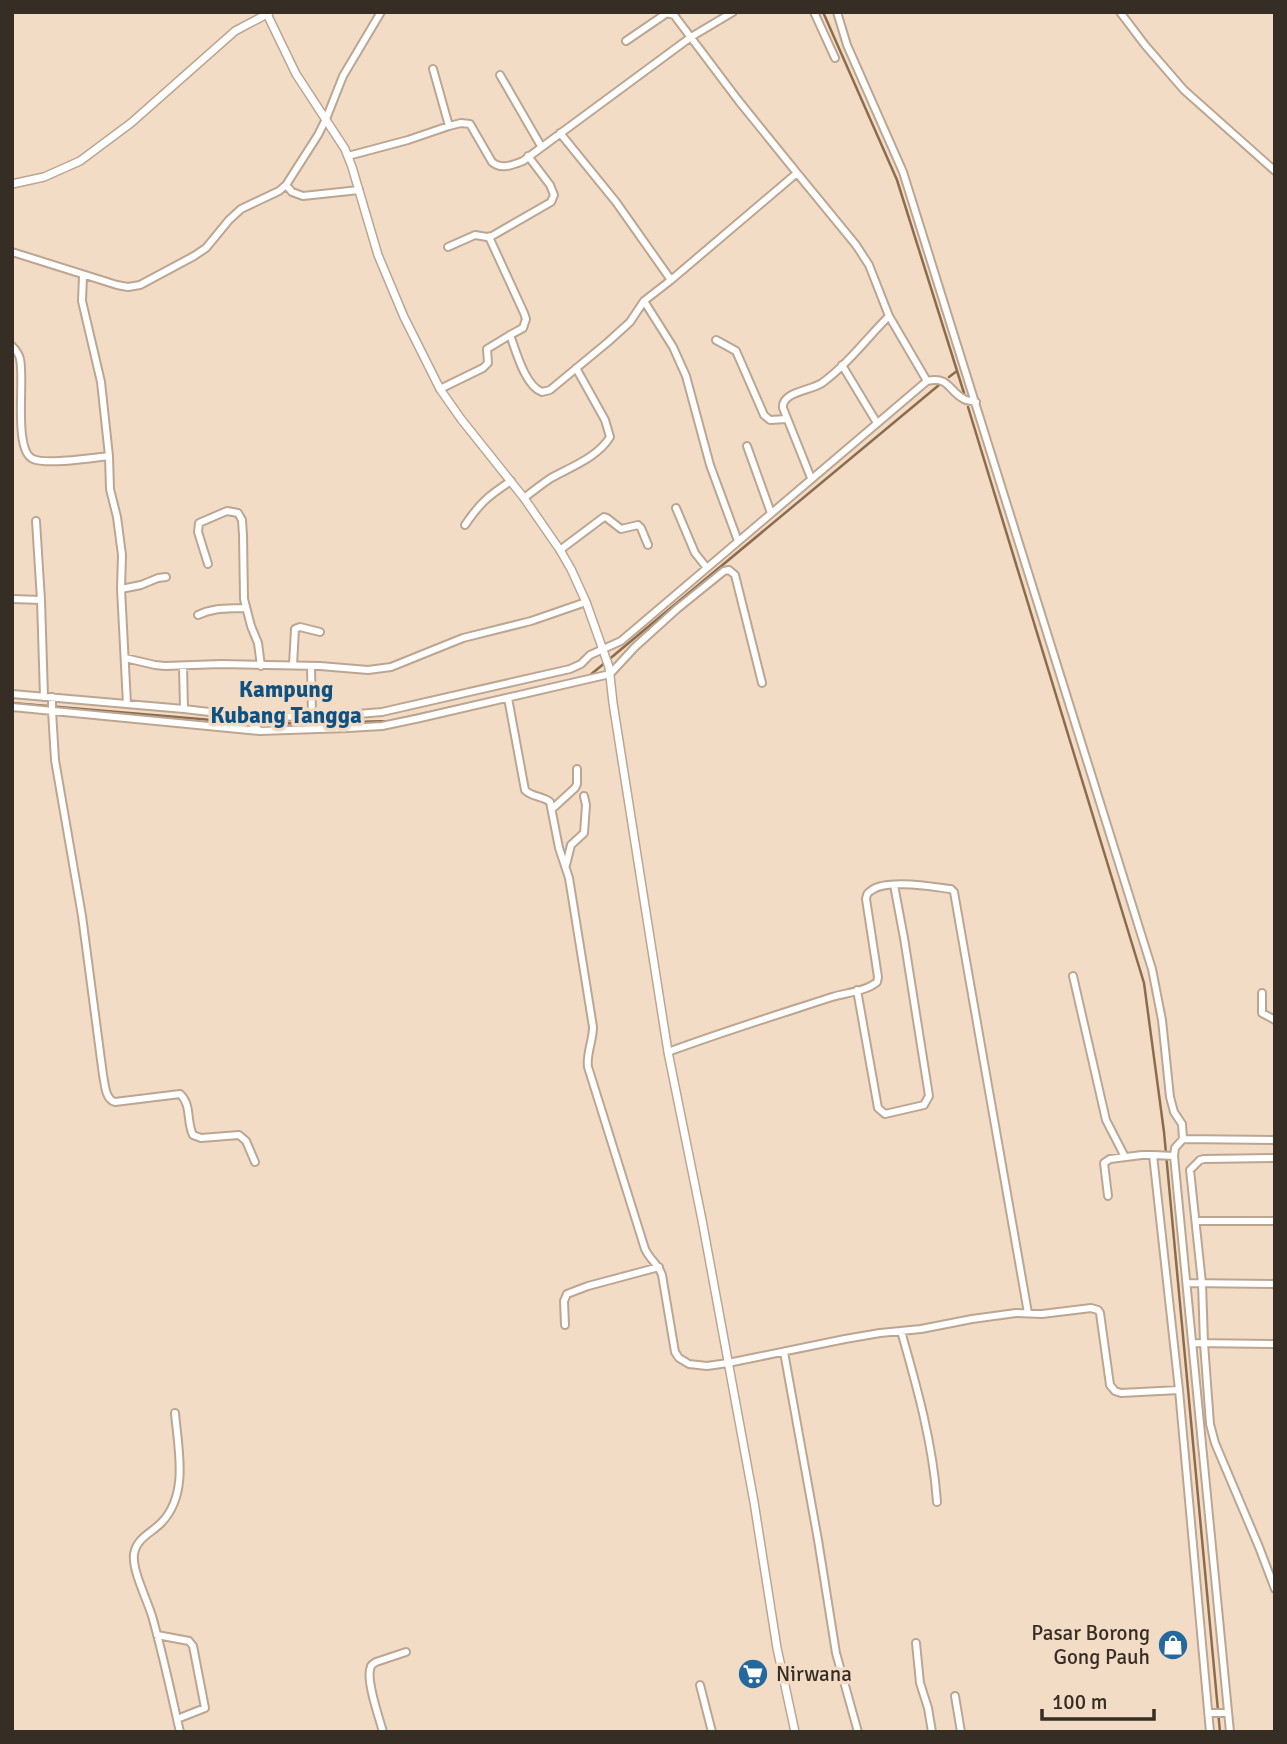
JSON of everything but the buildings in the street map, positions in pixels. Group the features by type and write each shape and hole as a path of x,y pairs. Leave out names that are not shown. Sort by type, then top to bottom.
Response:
{"street":[{"path":"12,252 83,276 128,287 140,285 194,256 206,248 240,209 268,197 286,185 318,135 343,76 381,12"},
{"path":"348,156 461,123 470,124 496,166 516,164 691,37 733,12"},
{"path":"814,12 835,58"},
{"path":"837,12 847,45 904,172 1152,969 1162,1020 1170,1097 1174,1112 1182,1124 1183,1139 1171,1156 1187,1283 1226,1713 1230,1732"},
{"path":"1120,12 1184,90 1275,171"},
{"path":"12,184 44,177 80,161 131,123 235,31 268,13 307,94 337,135 348,156 378,255 404,317 440,389 524,498 571,569 586,602 609,671 668,1052 702,1220 754,1502 777,1648 795,1732"},
{"path":"626,41 664,15 674,15 738,100 856,245 869,265 889,316 927,381"},
{"path":"433,69 449,126"},
{"path":"500,75 541,146"},
{"path":"560,133 616,202 671,280"},
{"path":"448,247 475,235 489,237 531,215 553,199 550,185 528,156"},
{"path":"510,335 528,380 538,392 550,390 630,322 644,301 797,173"},
{"path":"286,185 292,192 303,196 359,190"},
{"path":"440,389 486,366 486,349 523,328 526,319 489,237"},
{"path":"83,276 82,301 99,372 106,419 110,489 122,555 121,589 127,704"},
{"path":"644,301 673,348 686,376 710,465 738,541"},
{"path":"811,478 782,404 783,400 819,385 889,316"},
{"path":"716,340 736,351 766,418 788,419"},
{"path":"12,346 20,359 20,426 29,456 50,461 108,456"},
{"path":"842,365 877,423"},
{"path":"524,498 605,445 610,437 605,420 576,368"},
{"path":"12,708 50,703 127,704 245,718 312,717 382,712 570,669 581,664 590,655 604,652 621,641 927,381 943,381 963,399 976,402"},
{"path":"12,392 21,391"},
{"path":"747,446 772,513"},
{"path":"465,525 486,498 510,481"},
{"path":"676,508 695,553 707,568"},
{"path":"208,564 198,531 199,523 227,511 238,513 242,520 243,591 258,643 261,666"},
{"path":"560,550 604,517 621,529 638,525 648,545"},
{"path":"37,521 41,600 57,771 82,916 108,1098 115,1102 180,1094 187,1104 193,1135 201,1138 239,1135 246,1141 255,1162"},
{"path":"12,694 128,720 260,731 383,726 508,698 609,671 677,609 724,571 729,570 735,575 762,683"},
{"path":"121,589 166,577"},
{"path":"12,599 41,600"},
{"path":"125,658 155,665 293,665 368,670 391,667 463,638 531,621 586,602"},
{"path":"198,615 216,608 246,608"},
{"path":"293,665 295,629 300,627 320,632"},
{"path":"183,666 184,709"},
{"path":"312,666 312,717"},
{"path":"508,698 526,790 548,800 569,877 593,1027 588,1067 645,1249 662,1275 675,1352 679,1358 689,1364 707,1366 880,1333 1004,1314 1042,1314 1095,1308 1101,1317 1110,1385 1115,1391 1178,1390"},
{"path":"245,718 260,731"},
{"path":"551,809 575,788 577,769"},
{"path":"565,867 571,845 584,833 584,796"},
{"path":"668,1052 730,1029 871,987 878,977 866,896 874,888 894,885 951,889 956,894 1028,1313"},
{"path":"856,990 880,1112 884,1114 924,1105 929,1096 894,885"},
{"path":"1073,976 1106,1120 1125,1157"},
{"path":"1262,993 1262,1013 1275,1020"},
{"path":"1183,1139 1275,1140"},
{"path":"1156,1156 1210,1732"},
{"path":"1108,1196 1104,1163 1110,1159 1171,1156"},
{"path":"1275,1158 1200,1160 1190,1170 1202,1283 1212,1433 1275,1589"},
{"path":"1196,1221 1275,1221"},
{"path":"565,1325 564,1301 567,1294 659,1268"},
{"path":"1187,1283 1275,1284"},
{"path":"901,1331 930,1446 937,1502"},
{"path":"1193,1343 1275,1343"},
{"path":"784,1352 836,1653 858,1732"},
{"path":"175,1413 180,1465 176,1493 165,1518 141,1539 134,1556 157,1635 180,1732"},
{"path":"157,1635 189,1641 193,1646 205,1707 177,1719"},
{"path":"916,1643 920,1683 932,1732"},
{"path":"383,1732 370,1683 370,1668 376,1662 406,1652"},
{"path":"700,1685 712,1732"},
{"path":"955,1696 961,1732"},
{"path":"1210,1713 1226,1713"}],"waterway":[{"path":"823,12 897,180 964,393"},
{"path":"949,377 957,371"},
{"path":"589,676 939,385"},
{"path":"968,407 1144,983 1164,1132 1220,1732"},
{"path":"317,723 390,721 507,695"},
{"path":"12,703 247,723"},
{"path":"254,724 310,723"}],"place":[{"name":"Pasar Borong Gong Pauh","path":"1173,1645"},
{"name":"Nirwana","path":"753,1674"}],"district":[{"name":"Kampung Kubang Tangga","path":"286,702"}]}
